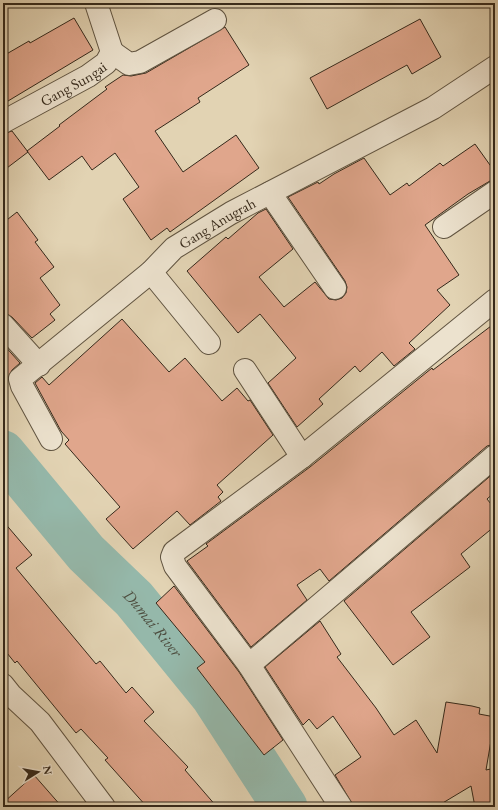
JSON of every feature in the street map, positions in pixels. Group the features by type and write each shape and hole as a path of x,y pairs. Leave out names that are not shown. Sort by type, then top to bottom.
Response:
{"street":[{"name":"Gang Sungai","path":"3,122 88,76 106,63 112,52 96,3"},
{"path":"112,52 130,64 140,62 215,20"},
{"name":"Gang Anugrah","path":"51,439 20,383 20,379 151,272 174,248 231,213 433,108 495,67"},
{"path":"444,227 495,192"},
{"path":"270,193 335,288"},
{"path":"151,272 209,343"},
{"path":"341,807 249,665 175,566 172,557 174,552 302,457 495,300"},
{"path":"3,325 39,365"},
{"path":"245,370 302,457"},
{"path":"249,665 495,456"},
{"path":"6,694 40,722 104,807"}],"building":[{"path":"74,18 93,50 3,104 3,56 29,41 30,43"},
{"path":"420,19 441,57 412,74 407,65 327,109 310,78"},
{"path":"225,27 249,65 198,98 200,102 155,131 183,172 236,135 259,168 170,232 167,228 151,240 123,199 139,187 115,153 92,170 82,156 49,180 27,151 107,89 105,87 123,75 131,76 146,73"},
{"path":"12,131 28,152 3,171 3,134"},
{"path":"475,144 495,172 495,178 468,194 425,225 459,275 437,290 450,305 409,343 415,349 394,366 382,352 360,372 355,366 319,399 323,404 297,427 268,383 296,358 260,314 238,333 187,271 226,237 228,239 258,213 266,209 293,249 259,277 284,307 315,282 329,299 336,300 342,298 346,293 347,287 345,281 288,197 318,182 319,184 364,158 390,195 407,183 409,186 440,163 443,166"},
{"path":"17,212 38,240 35,242 54,267 40,278 60,305 50,314 55,320 32,338 12,317 3,313 3,223"},
{"path":"122,319 169,372 185,358 222,401 237,388 248,401 250,400 273,435 217,485 223,492 218,497 221,501 190,525 177,511 133,549 106,519 120,507 65,444 69,440 61,431 35,383 42,377 49,385"},
{"path":"495,323 495,444 487,446 329,581 320,569 297,585 307,600 251,647 187,561 208,546 206,544 310,467 432,368 433,370"},
{"path":"3,344 20,363 12,370 8,379 3,383"},
{"path":"495,472 495,492 487,499 495,509 495,526 461,554 470,567 411,612 430,637 393,665 344,601"},
{"path":"3,521 32,555 16,568 96,664 100,661 126,693 132,687 154,712 144,721 188,767 185,770 217,807 147,807 105,760 108,758 81,729 76,733 17,661 15,663 3,648"},
{"path":"174,586 239,672 283,740 264,755 197,668 205,662 156,603"},
{"path":"320,621 341,654 337,657 376,708 394,735 416,720 437,753 446,702 480,708 479,714 495,717 486,770 495,768 495,807 475,807 471,786 436,807 354,807 335,775 361,757 333,716 317,729 309,719 303,725 265,667"},
{"path":"34,775 62,807 3,807 3,803"}],"waterway":[{"name":"Dumai River","path":"3,453 86,553 134,599 213,696 285,807"}]}
